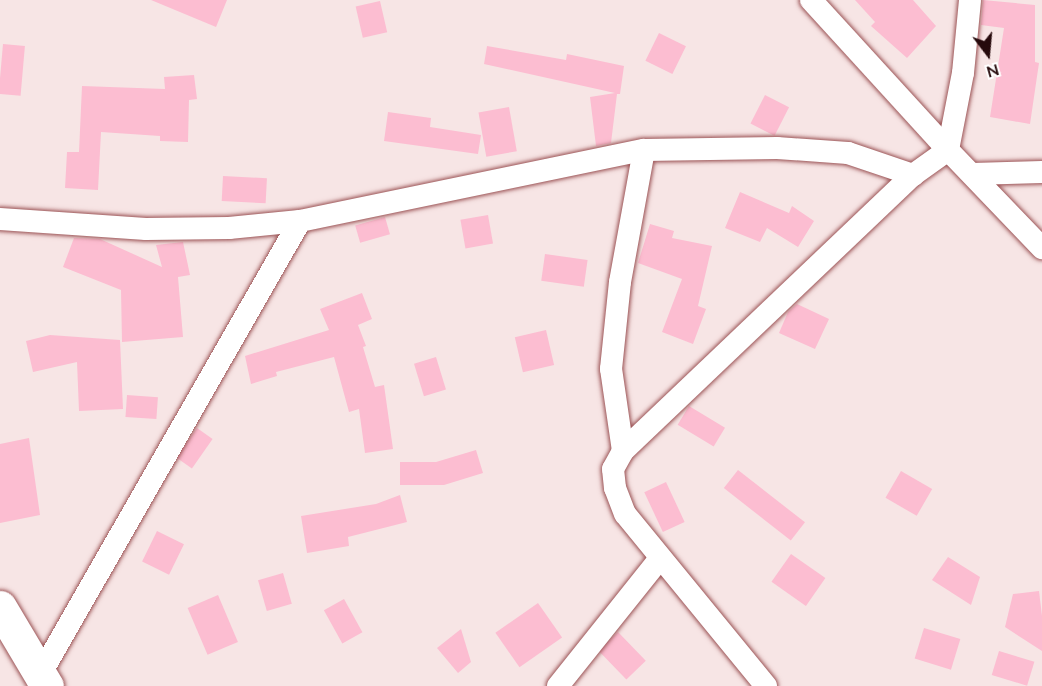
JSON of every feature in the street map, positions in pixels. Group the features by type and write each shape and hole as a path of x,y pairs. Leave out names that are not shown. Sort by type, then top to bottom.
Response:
{"main road":[{"path":"0,607 43,681"}],"street":[{"path":"811,0 948,150 1042,248"},
{"path":"766,686 625,514 615,489 613,469 623,451 913,175 948,150 963,73 970,0"},
{"path":"0,219 146,229 229,228 300,221 644,150 777,148 848,153 913,175"},
{"path":"623,451 611,369 620,282 644,150"},
{"path":"972,174 1042,172"},
{"path":"43,681 300,221"},
{"path":"558,686 660,558"}],"building":[{"path":"151,0 227,0 216,27"},
{"path":"855,0 913,0 936,26 907,58 871,26 875,22"},
{"path":"983,0 1035,5 1035,62 1039,63 1030,124 990,117 1004,28 981,25"},
{"path":"380,1 387,32 363,38 356,7"},
{"path":"659,33 686,46 672,74 645,61"},
{"path":"3,44 25,46 21,96 0,94"},
{"path":"487,46 566,60 567,54 624,66 620,94 617,94 611,143 596,146 590,97 615,93 484,64"},
{"path":"194,75 197,99 189,100 188,142 160,141 160,136 101,132 98,190 65,188 67,152 79,152 82,86 165,89 164,77"},
{"path":"765,95 789,107 775,136 750,124"},
{"path":"509,107 517,151 486,157 478,112"},
{"path":"388,112 431,118 430,127 481,135 478,154 384,141"},
{"path":"223,176 267,178 266,203 222,201"},
{"path":"740,192 789,213 792,206 814,221 798,247 767,228 760,242 725,228"},
{"path":"488,215 493,244 465,248 460,220"},
{"path":"385,217 390,234 360,243 355,226"},
{"path":"650,224 674,231 672,238 712,246 698,306 706,309 693,344 662,332 682,279 638,263"},
{"path":"74,238 100,239 162,267 156,245 183,242 190,275 178,277 183,337 122,342 121,290 63,267"},
{"path":"545,254 588,260 584,287 541,281"},
{"path":"362,293 372,319 358,325 366,346 363,347 375,387 384,385 393,449 365,453 359,409 349,412 334,357 276,372 277,376 251,384 245,356 329,330 320,309"},
{"path":"797,304 829,319 815,349 779,333 788,312"},
{"path":"546,330 554,365 523,372 515,337"},
{"path":"50,335 120,340 123,409 79,411 77,362 33,372 26,341"},
{"path":"436,357 446,390 424,396 414,364"},
{"path":"127,395 158,397 156,419 125,417"},
{"path":"689,406 725,428 714,446 678,425"},
{"path":"197,428 213,439 192,468 176,457"},
{"path":"29,438 40,515 0,523 0,444"},
{"path":"476,450 483,473 444,485 400,485 400,462 436,462"},
{"path":"738,470 805,522 791,540 724,488"},
{"path":"901,471 932,489 917,516 886,498"},
{"path":"666,482 685,522 663,532 644,492"},
{"path":"400,495 407,522 348,537 349,546 307,553 301,516 376,504"},
{"path":"157,531 184,544 169,575 142,562"},
{"path":"791,554 825,578 806,606 771,582"},
{"path":"948,557 980,577 971,605 932,580"},
{"path":"283,573 292,604 267,611 258,580"},
{"path":"1039,591 1042,651 1005,627 1013,594"},
{"path":"218,595 238,642 208,655 188,608"},
{"path":"344,599 362,632 342,643 324,610"},
{"path":"538,603 562,637 519,667 495,633"},
{"path":"924,628 960,639 951,670 915,659"},
{"path":"461,629 471,662 458,673 437,648"},
{"path":"618,632 646,661 626,680 599,651"},
{"path":"999,651 1034,662 1027,686 992,675"}]}
